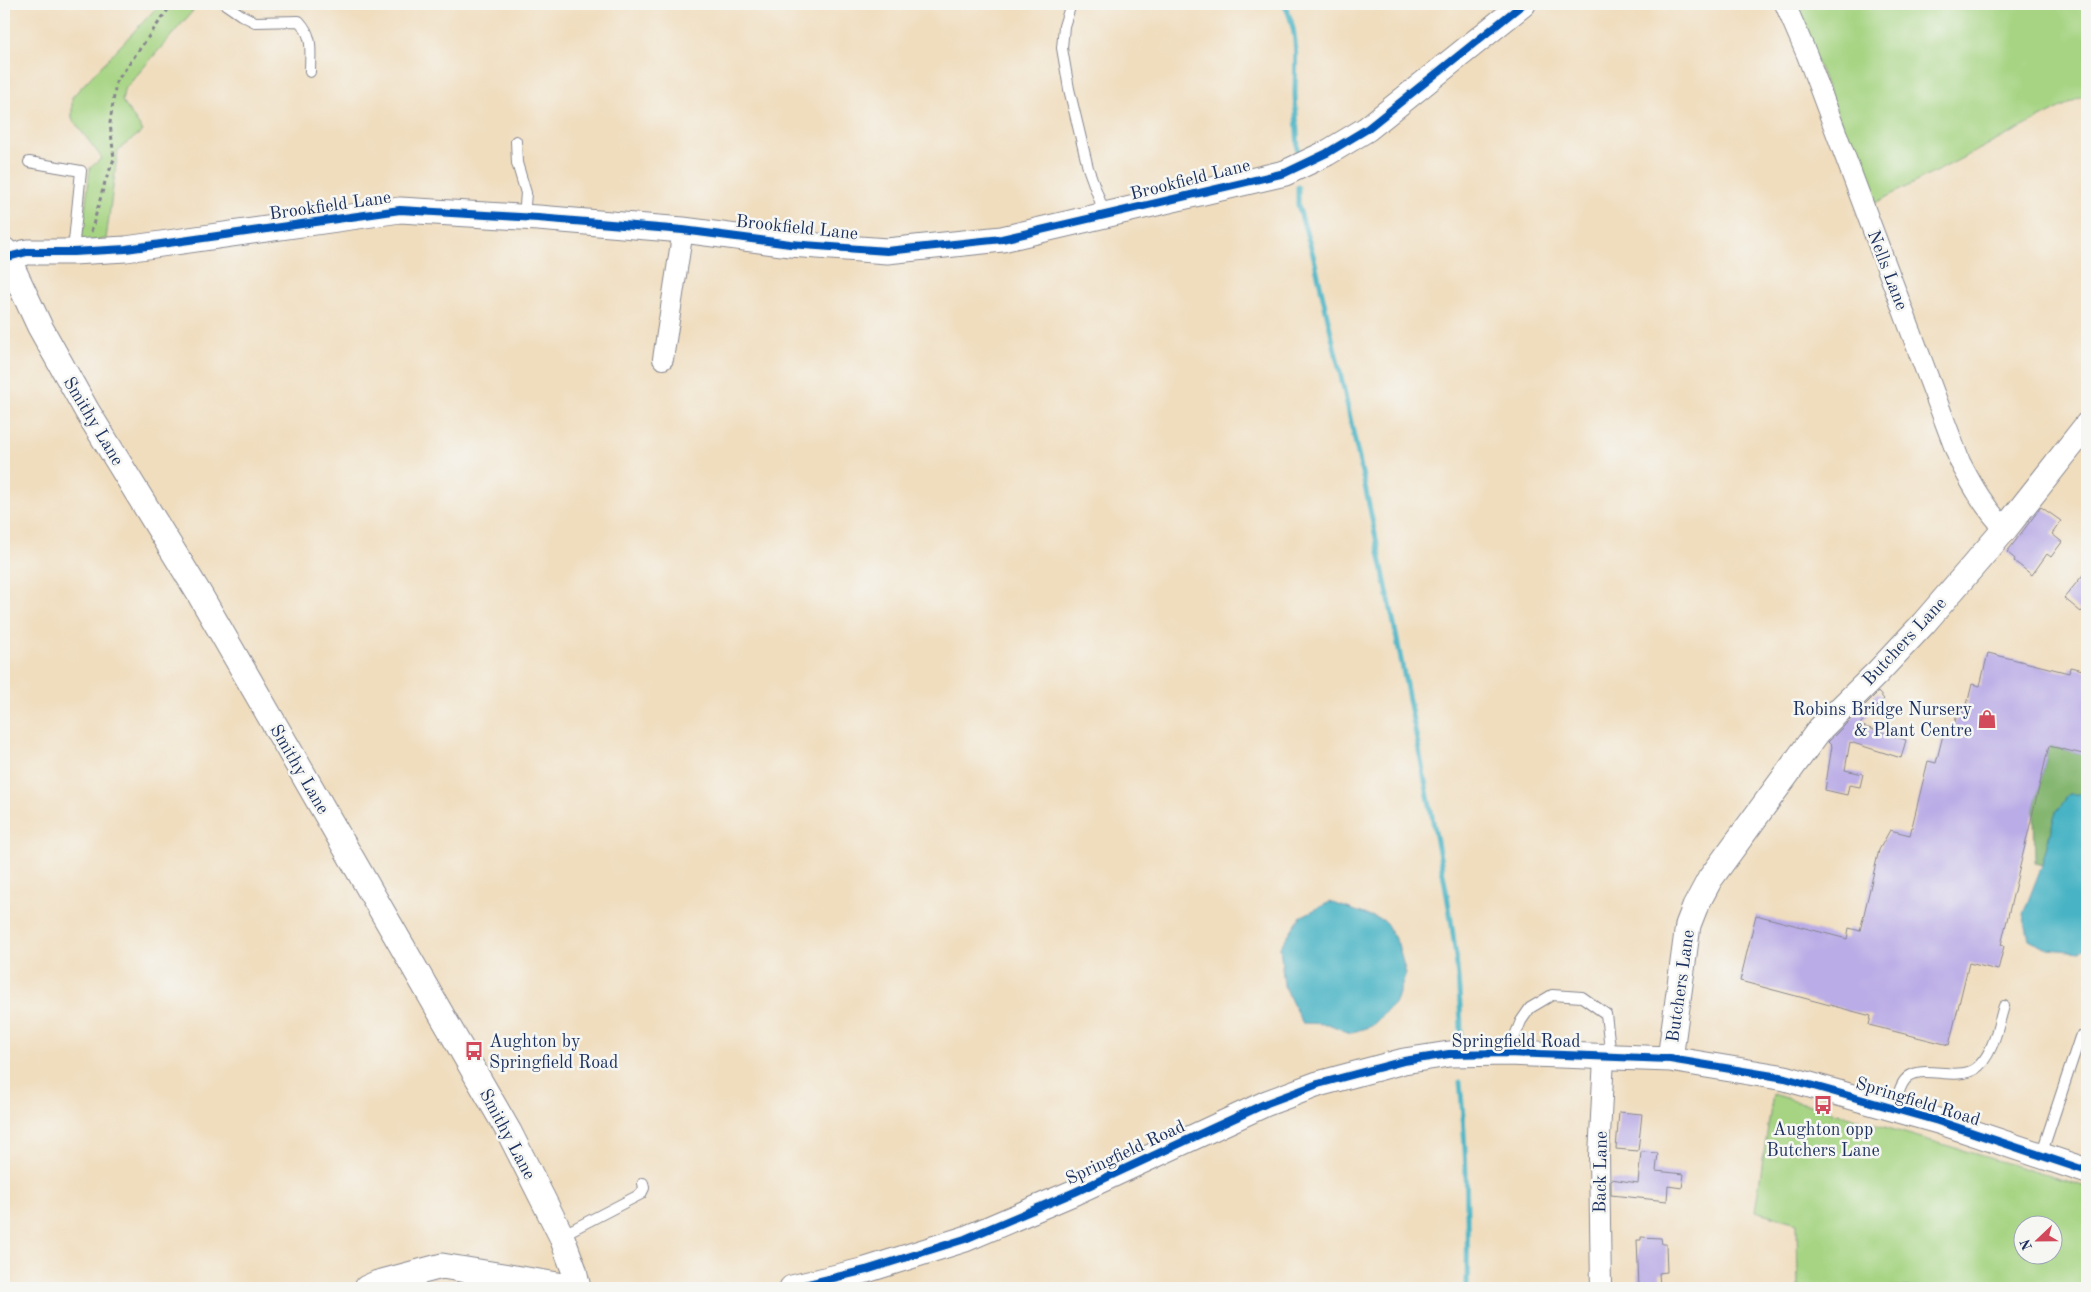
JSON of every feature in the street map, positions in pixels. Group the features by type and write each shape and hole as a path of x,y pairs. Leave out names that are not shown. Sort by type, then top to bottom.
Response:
{"street":[{"name":"Brookfield Lane","path":"6,254 126,249 400,210 524,217 684,230 790,244 887,251 1002,239 1285,172 1327,153 1367,129 1523,4"},
{"name":"Nells Lane","path":"1785,4 1806,54 1960,462 1979,498 1990,513 2005,528"},
{"path":"664,359 684,230"},
{"name":"Smithy Lane","path":"6,254 40,326 87,411 200,595 509,1132 561,1235 577,1288"},
{"name":"Butchers Lane","path":"1670,1059 1688,925 1710,879 1820,729 1904,644 2005,528 2087,425"},
{"name":"Springfield Road","path":"792,1288 866,1270 966,1239 1074,1192 1267,1103 1318,1084 1404,1061 1449,1054 1508,1053 1670,1059 1784,1078 1938,1121 2087,1170"},
{"name":"Back Lane","path":"1601,1288 1599,1156 1608,1056"},
{"path":"367,1288 378,1283 442,1266 577,1288"}],"lane":[{"path":"225,4 241,16 255,22 298,21 307,30 311,41 310,72"},
{"path":"1071,4 1064,26 1062,48 1069,89 1088,168 1105,216"},
{"path":"516,141 517,163 526,193 524,217"},
{"path":"29,162 81,171 79,252"},
{"path":"1508,1053 1521,1021 1530,1008 1552,995 1582,996 1606,1014 1608,1056"},
{"path":"1894,1108 1901,1085 1909,1075 1922,1071 1956,1075 1975,1068 1986,1056 2004,1006"},
{"path":"2041,1156 2080,1037"},
{"path":"561,1235 641,1194 644,1188 643,1183"}],"path":[{"path":"79,252 114,159 110,123 116,82 172,4"}],"green space":[{"path":"160,4 198,5 124,90 122,101 143,131 118,150 106,239 81,243 90,168 102,158 72,119 72,97"},
{"path":"1794,4 2087,4 2087,94 1873,204"},
{"path":"2049,746 2087,755 2087,794 2069,795 2055,814 2042,865 2035,863 2034,808"},
{"path":"1773,1094 2080,1185 2087,1189 2087,1288 1798,1288 1797,1223 1755,1211"}],"water":[{"path":"2069,794 2087,794 2087,946 2080,952 2048,949 2029,939 2023,914 2042,865 2055,814"},
{"path":"1330,902 1385,921 1398,944 1406,974 1396,1002 1372,1026 1350,1033 1328,1024 1302,1023 1284,986 1280,947 1300,917"}],"building":[{"path":"2041,507 2061,521 2052,534 2062,542 2051,557 2047,554 2032,575 2014,561 2015,559 2007,552"},
{"path":"2087,570 2087,605 2081,612 2064,598"},
{"path":"1988,653 2069,673 2070,667 2087,671 2087,755 2049,746 2001,945 2004,946 1998,970 1969,963 1949,1045 1869,1025 1871,1016 1740,981 1756,915 1847,939 1849,928 1860,931 1879,850 1890,830 1910,835 1928,761 1936,763 1944,731 1952,733 1958,711 1965,713 1972,684 1980,686"},
{"path":"1878,692 1884,699 1859,725 1906,740 1901,758 1850,742 1845,770 1863,774 1860,787 1849,785 1847,795 1825,790 1832,746 1828,742"},
{"path":"1619,1112 1642,1114 1638,1151 1616,1149"},
{"path":"1641,1152 1658,1153 1656,1171 1684,1174 1682,1188 1668,1186 1667,1201 1611,1195 1611,1179 1638,1183"},
{"path":"1641,1237 1661,1238 1662,1244 1666,1244 1667,1272 1659,1273 1660,1288 1639,1288 1637,1240 1641,1240"}],"waterway":[{"path":"1284,4 1295,37 1298,151"},
{"path":"1298,187 1298,205 1314,258 1355,442 1394,626 1447,894 1457,966 1461,1039"},
{"path":"1460,1082 1466,1185 1467,1288"}],"cycle path":[{"path":"8,257 27,252 126,249 400,210 538,218 683,230 790,244 887,251 1002,239 1285,173 1327,153 1367,129 1523,4"},
{"path":"792,1288 866,1270 965,1239 1075,1192 1267,1103 1318,1084 1404,1061 1449,1054 1508,1053 1670,1059 1785,1078 1938,1121 2087,1171"}],"place":[{"name":"Robins Bridge Nursery & Plant Centre","path":"1987,719"},
{"name":"Aughton by Springfield Road","path":"474,1051"},
{"name":"Aughton opp Butchers Lane","path":"1823,1105"}]}
